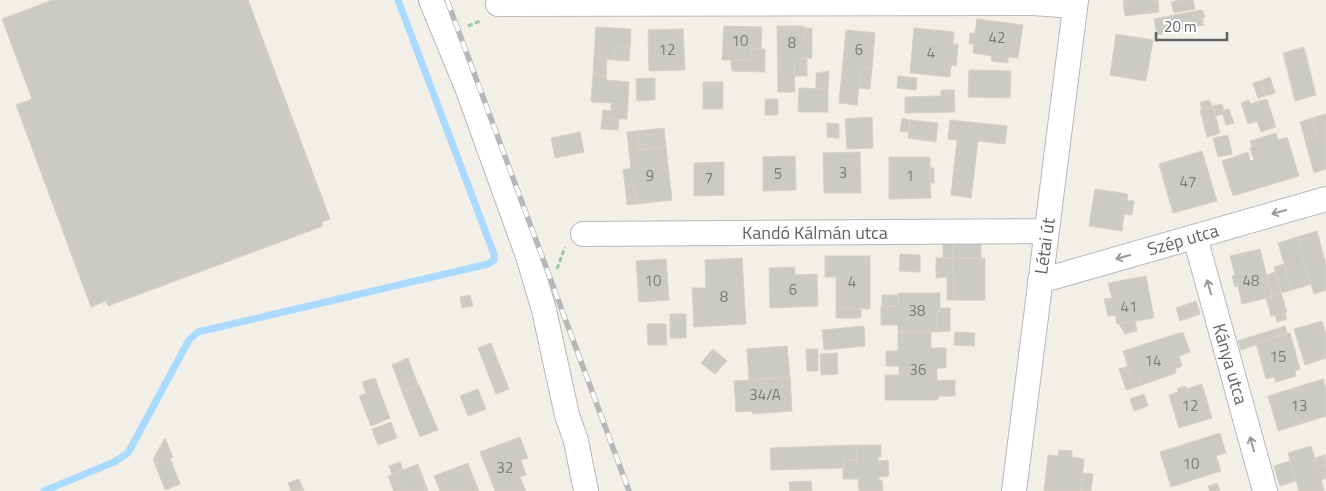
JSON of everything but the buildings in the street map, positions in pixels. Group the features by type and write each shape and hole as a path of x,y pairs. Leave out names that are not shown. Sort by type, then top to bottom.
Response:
{"street":[{"path":"431,0 512,208 528,256 544,310 567,415 576,441 586,491"},
{"path":"492,11 1076,3"},
{"name":"Létai út","path":"1014,491 1076,3"},
{"name":"Szép utca","path":"1040,281 1326,199"},
{"name":"Kandó Kálmán utca","path":"583,234 1048,231"},
{"name":"Kánya utca","path":"1194,237 1265,491"}],"path":[{"path":"446,35 492,11"}],"waterway":[{"path":"44,491 114,462 128,453 189,340 198,332 488,264 494,260 494,254 398,0"}],"railway":[{"path":"447,0 629,491"}]}
